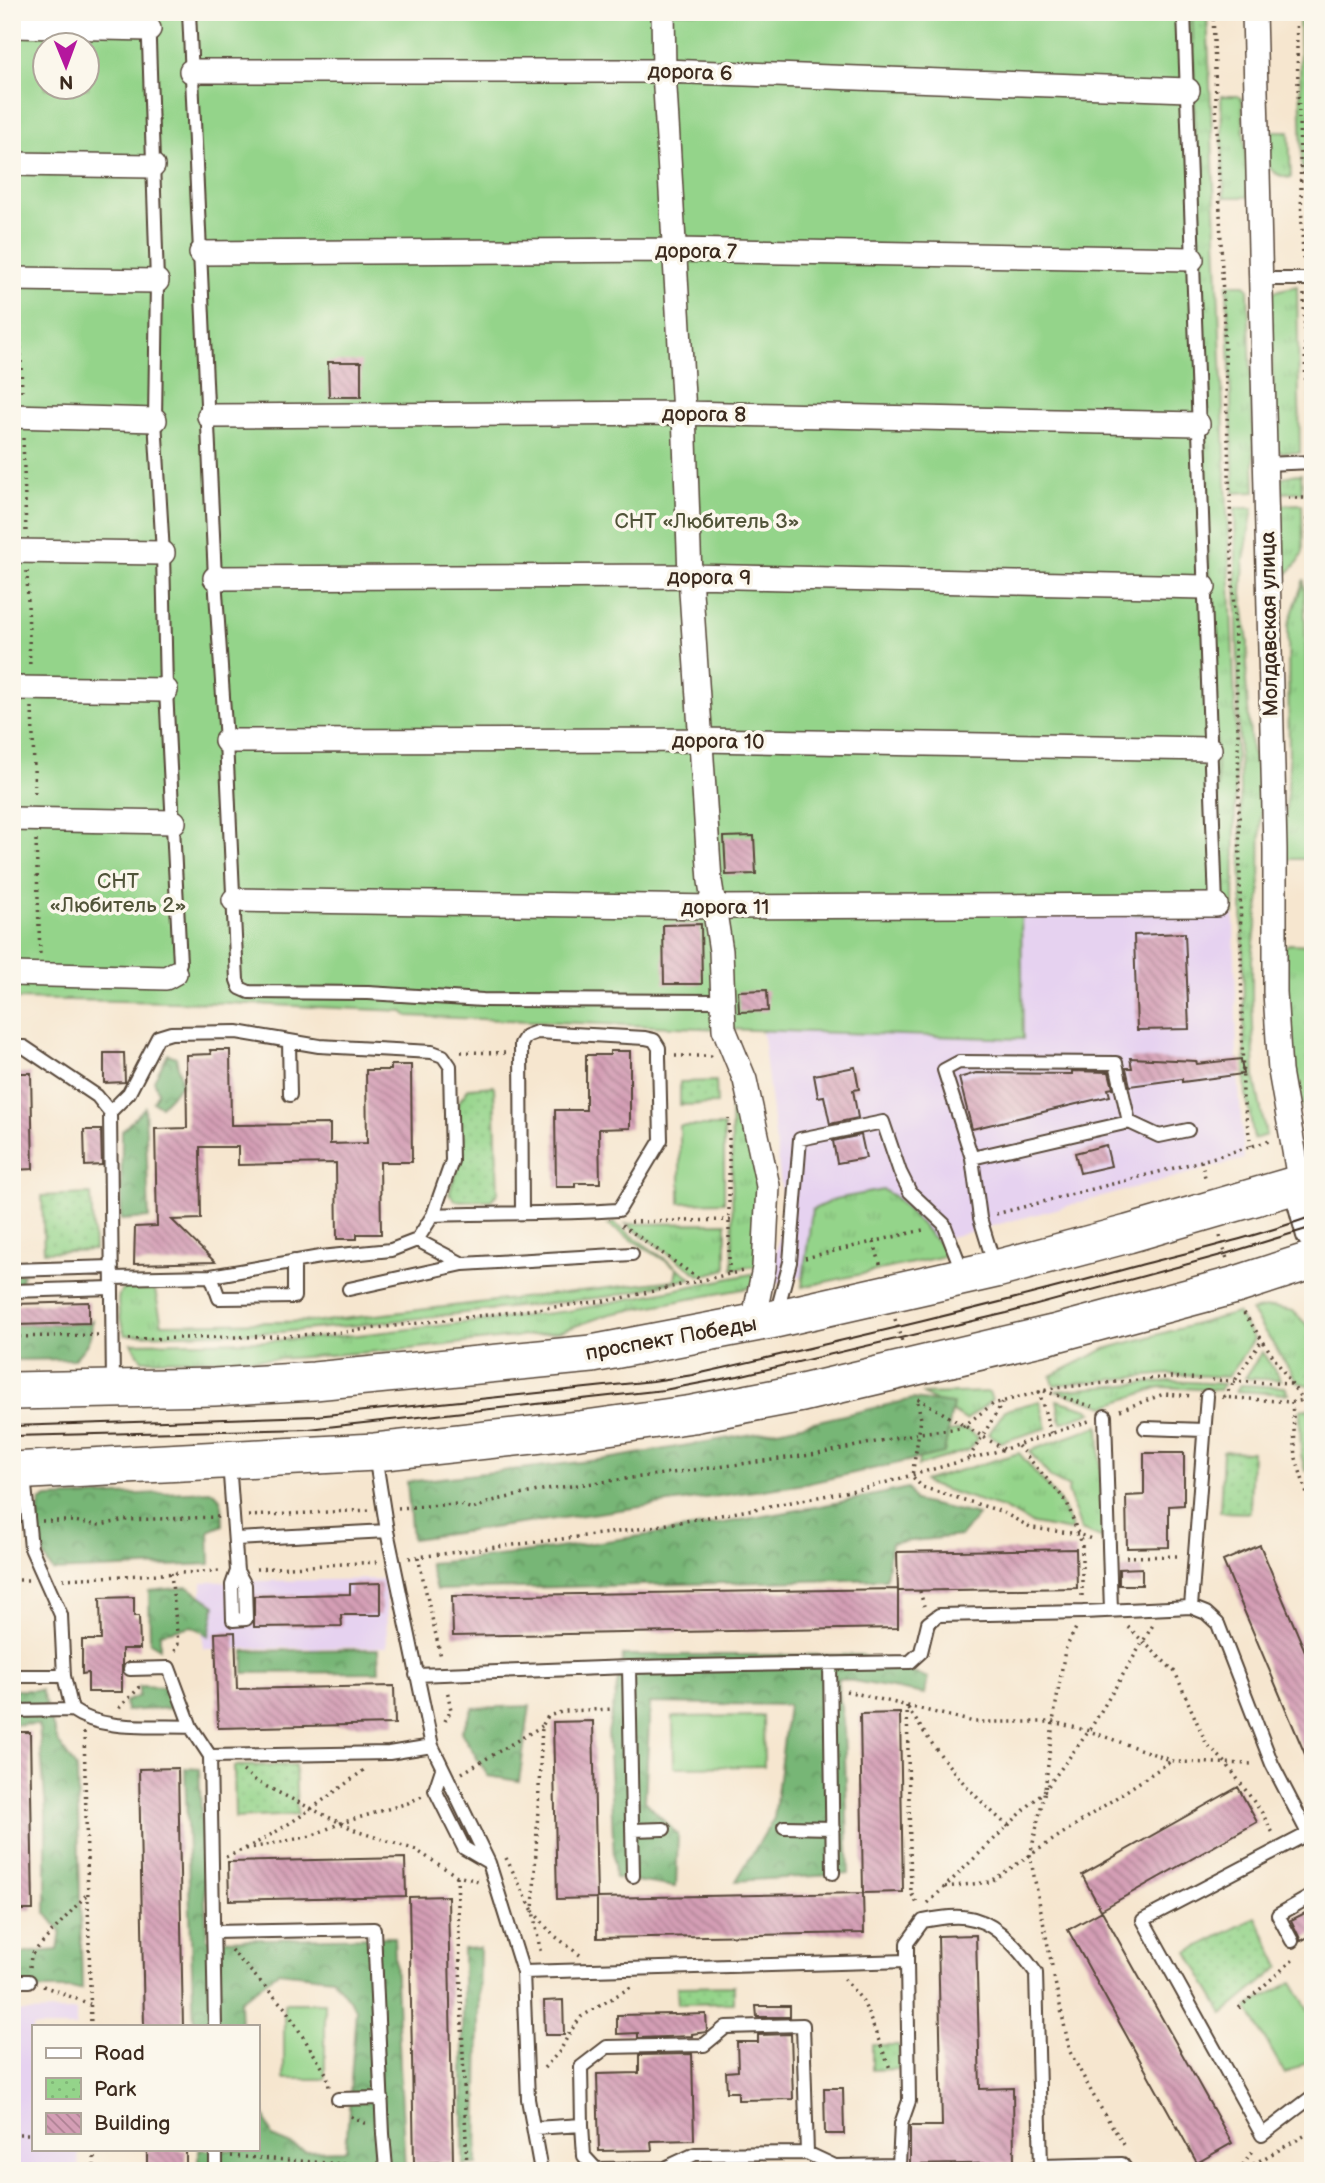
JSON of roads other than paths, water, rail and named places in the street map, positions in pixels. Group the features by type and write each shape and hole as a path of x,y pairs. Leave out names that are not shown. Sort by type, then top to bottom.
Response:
{"main road":[{"name":"проспект Победы","path":"12,1391 214,1387 314,1381 592,1354 764,1321 980,1273 1128,1234 1307,1182"},
{"path":"18,1471 375,1452 605,1427 693,1414 1053,1334 1236,1285 1313,1260"}],"street":[{"path":"663,12 690,576 710,881 721,951 724,1029 745,1080 768,1185 764,1321"},
{"name":"Молдавская улица","path":"1254,12 1275,849 1275,992 1280,1071 1307,1182 1313,1233"},
{"path":"12,26 148,20"},
{"name":"дорога 6","path":"191,71 664,71 1188,90"},
{"path":"12,164 153,166"},
{"name":"дорога 7","path":"201,253 676,250 1192,259"},
{"path":"12,279 157,281"},
{"name":"дорога 8","path":"209,416 684,413 1198,425"},
{"path":"12,416 155,420"},
{"path":"12,551 163,553"},
{"name":"дорога 9","path":"215,579 690,576 1204,587"},
{"path":"12,688 166,690"},
{"name":"дорога 10","path":"226,741 701,740 1210,749"},
{"path":"12,820 174,822"},
{"name":"дорога 11","path":"234,900 715,907 1216,905"},
{"path":"12,974 166,978 175,973"}],"lane":[{"path":"189,12 215,579 226,741 237,980 240,988 249,992 368,993 483,1000 724,1001"},
{"path":"1184,12 1216,905"},
{"path":"148,20 157,281 155,420 180,964 175,973"},
{"path":"1261,279 1308,279"},
{"path":"1265,464 1310,462"},
{"path":"12,1270 112,1278 211,1276 320,1256 391,1250 417,1240 433,1215 452,1161 450,1066 443,1056 432,1052 319,1046 237,1032 171,1033 158,1038 129,1093 110,1112"},
{"path":"433,1215 522,1213 619,1210 661,1140 659,1048 654,1040 537,1032 526,1036 522,1044 522,1213"},
{"path":"289,1041 289,1095"},
{"path":"12,1047 24,1048 35,1054 97,1096 110,1112 113,1389"},
{"path":"980,1273 980,1218 972,1158 944,1070 959,1062 1116,1063 1129,1122"},
{"path":"764,1321 790,1262 800,1139 883,1122 900,1172 910,1192 944,1224 980,1273"},
{"path":"972,1158 1129,1122 1159,1136 1188,1130"},
{"path":"417,1240 463,1265"},
{"path":"349,1289 463,1265 632,1254"},
{"path":"211,1276 219,1298 294,1297 294,1261"},
{"path":"12,1291 112,1278"},
{"path":"1191,1607 1207,1396"},
{"path":"1105,1416 1111,1611"},
{"path":"1145,1428 1205,1430"},
{"path":"375,1452 387,1531 432,1746 489,1863 523,1972 528,2099 541,2171"},
{"path":"229,1461 237,1570"},
{"path":"18,1471 31,1548 61,1615 64,1676 72,1710"},
{"path":"236,1539 387,1531"},
{"path":"416,1675 629,1667 909,1662 921,1652 928,1623 939,1615 1191,1607 1206,1613 1218,1624 1272,1764 1311,1836 1281,1847 1143,1920 1262,2135 1313,2096"},
{"path":"830,1663 833,1873"},
{"path":"629,1667 633,1876"},
{"path":"130,1669 164,1669 191,1727 210,1756 215,2025"},
{"path":"12,1676 64,1676"},
{"path":"12,1711 72,1710 84,1718 103,1724 191,1727"},
{"path":"210,1756 389,1753 432,1746"},
{"path":"442,1769 435,1790 464,1848 489,1863"},
{"path":"785,1827 833,1828"},
{"path":"632,1830 664,1829"},
{"path":"1292,1941 1278,1914 1313,1895"},
{"path":"807,2153 803,2025 726,2027 704,2045 607,2047 581,2067 584,2156 596,2168 665,2168 695,2154 807,2153 835,2166 900,2168 901,2124 909,2101 907,1943 923,1921 944,1917 973,1919 999,1932 1023,1955 1036,1973 1035,2168 1122,2164 1127,2171"},
{"path":"214,1932 374,1929 383,2134 387,2169"},
{"path":"523,1972 907,1961"},
{"path":"12,1981 29,1981"},
{"path":"335,2099 382,2098"},
{"path":"535,2128 582,2125"},
{"path":"216,2152 216,2171"}],"tram line":[{"path":"12,1426 316,1416 693,1375 1024,1296 1246,1237 1313,1216"},
{"path":"12,1436 309,1429 664,1390 738,1376 1007,1313 1225,1254 1313,1227"}],"park label":[{"name":"СНТ «Любитель 3»","path":"707,521"},
{"name":"СНТ «Любитель 2»","path":"118,893"}]}
